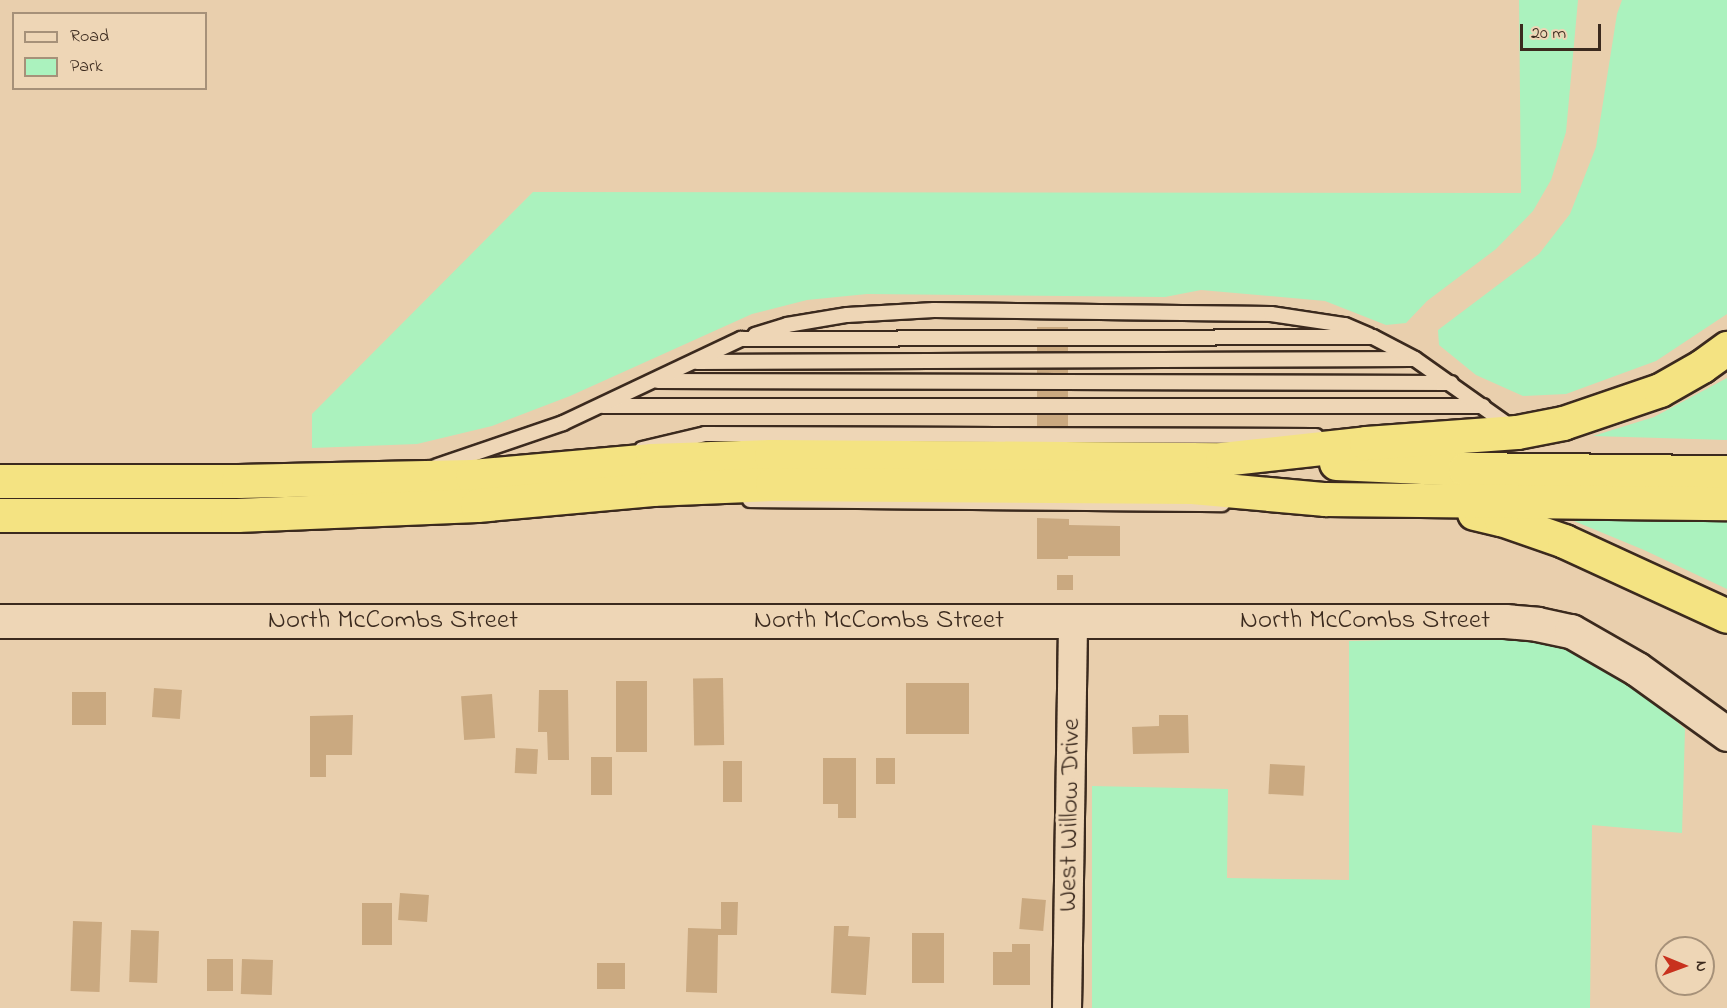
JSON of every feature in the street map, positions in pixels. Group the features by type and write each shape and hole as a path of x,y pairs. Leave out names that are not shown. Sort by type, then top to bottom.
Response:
{"highway":[{"path":"1222,459 1366,443 1517,432 1563,423 1640,398 1702,366 1727,348"},
{"path":"0,481 238,481 472,476 652,460 771,456 1222,459 1465,469 1727,472"},
{"path":"0,515 260,514 477,505 652,489 772,484 1192,487 1325,499 1425,502 1727,503"},
{"path":"1425,502 1501,519 1564,541 1727,616"}],"street":[{"name":"North McCombs Street","path":"0,621 1073,622 1444,619 1537,624 1571,631 1603,648 1637,669 1727,734"},
{"name":"West Willow Drive","path":"1066,1008 1073,622"}],"lane":[{"path":"401,478 563,423 741,339 787,325 846,315 934,310 1271,314 1346,325 1415,359 1451,382 1517,432"},
{"path":"741,339 1373,337"},
{"path":"693,362 1415,359"},
{"path":"653,381 1451,382"},
{"path":"600,406 1483,406"},
{"path":"604,464 650,445 705,434 1303,434 1366,443"}],"green space":[{"path":"1519,0 1578,0 1566,132 1551,180 1533,211 1496,249 1427,301 1406,323 1386,325 1325,301 1201,290 1165,297 867,294 807,300 752,314 570,396 492,426 417,444 312,448 312,414 533,192 1521,193"},
{"path":"1622,0 1727,0 1727,314 1656,361 1566,394 1523,396 1476,375 1439,345 1438,330 1539,254 1570,214 1596,147 1617,14"},
{"path":"1727,378 1727,440 1593,436 1654,417"},
{"path":"1576,517 1727,519 1727,589 1644,550 1574,521"},
{"path":"1530,637 1577,651 1625,676 1685,729 1682,833 1592,825 1590,1008 1092,1008 1092,786 1228,789 1227,878 1349,880 1349,641"}],"building":[{"path":"1037,327 1068,327 1068,507 1037,507"},
{"path":"1037,518 1069,519 1069,525 1120,526 1120,556 1068,556 1068,559 1037,559"},
{"path":"1057,575 1073,575 1073,590 1057,590"},
{"path":"723,678 724,745 694,746 693,679"},
{"path":"616,681 647,681 647,752 616,752"},
{"path":"906,683 969,683 969,734 906,734"},
{"path":"154,688 182,690 180,719 152,717"},
{"path":"539,690 568,690 569,760 548,760 547,732 538,732"},
{"path":"72,692 106,692 106,725 72,725"},
{"path":"492,694 495,738 464,740 461,696"},
{"path":"353,715 352,755 326,755 326,777 310,777 310,716"},
{"path":"1159,715 1188,715 1189,753 1133,754 1132,727 1159,726"},
{"path":"516,748 538,749 537,774 515,773"},
{"path":"591,757 612,757 612,795 591,795"},
{"path":"823,758 856,758 856,818 838,818 838,804 823,804"},
{"path":"876,758 895,758 895,784 876,784"},
{"path":"723,761 742,761 742,802 723,802"},
{"path":"1270,764 1305,766 1303,796 1268,794"},
{"path":"400,893 429,895 427,922 398,920"},
{"path":"1022,898 1046,900 1043,931 1019,929"},
{"path":"721,902 738,902 737,935 718,935 717,993 686,992 688,928 721,929"},
{"path":"362,903 392,903 392,945 362,945"},
{"path":"73,921 102,922 100,992 71,991"},
{"path":"834,926 849,926 848,936 870,937 866,995 831,993"},
{"path":"131,930 159,931 157,983 129,982"},
{"path":"912,933 944,933 944,983 912,983"},
{"path":"1012,944 1030,944 1030,985 993,985 993,952 1012,952"},
{"path":"207,959 233,959 233,991 207,991"},
{"path":"242,959 273,960 272,995 241,994"},
{"path":"597,963 625,963 625,989 597,989"}]}
